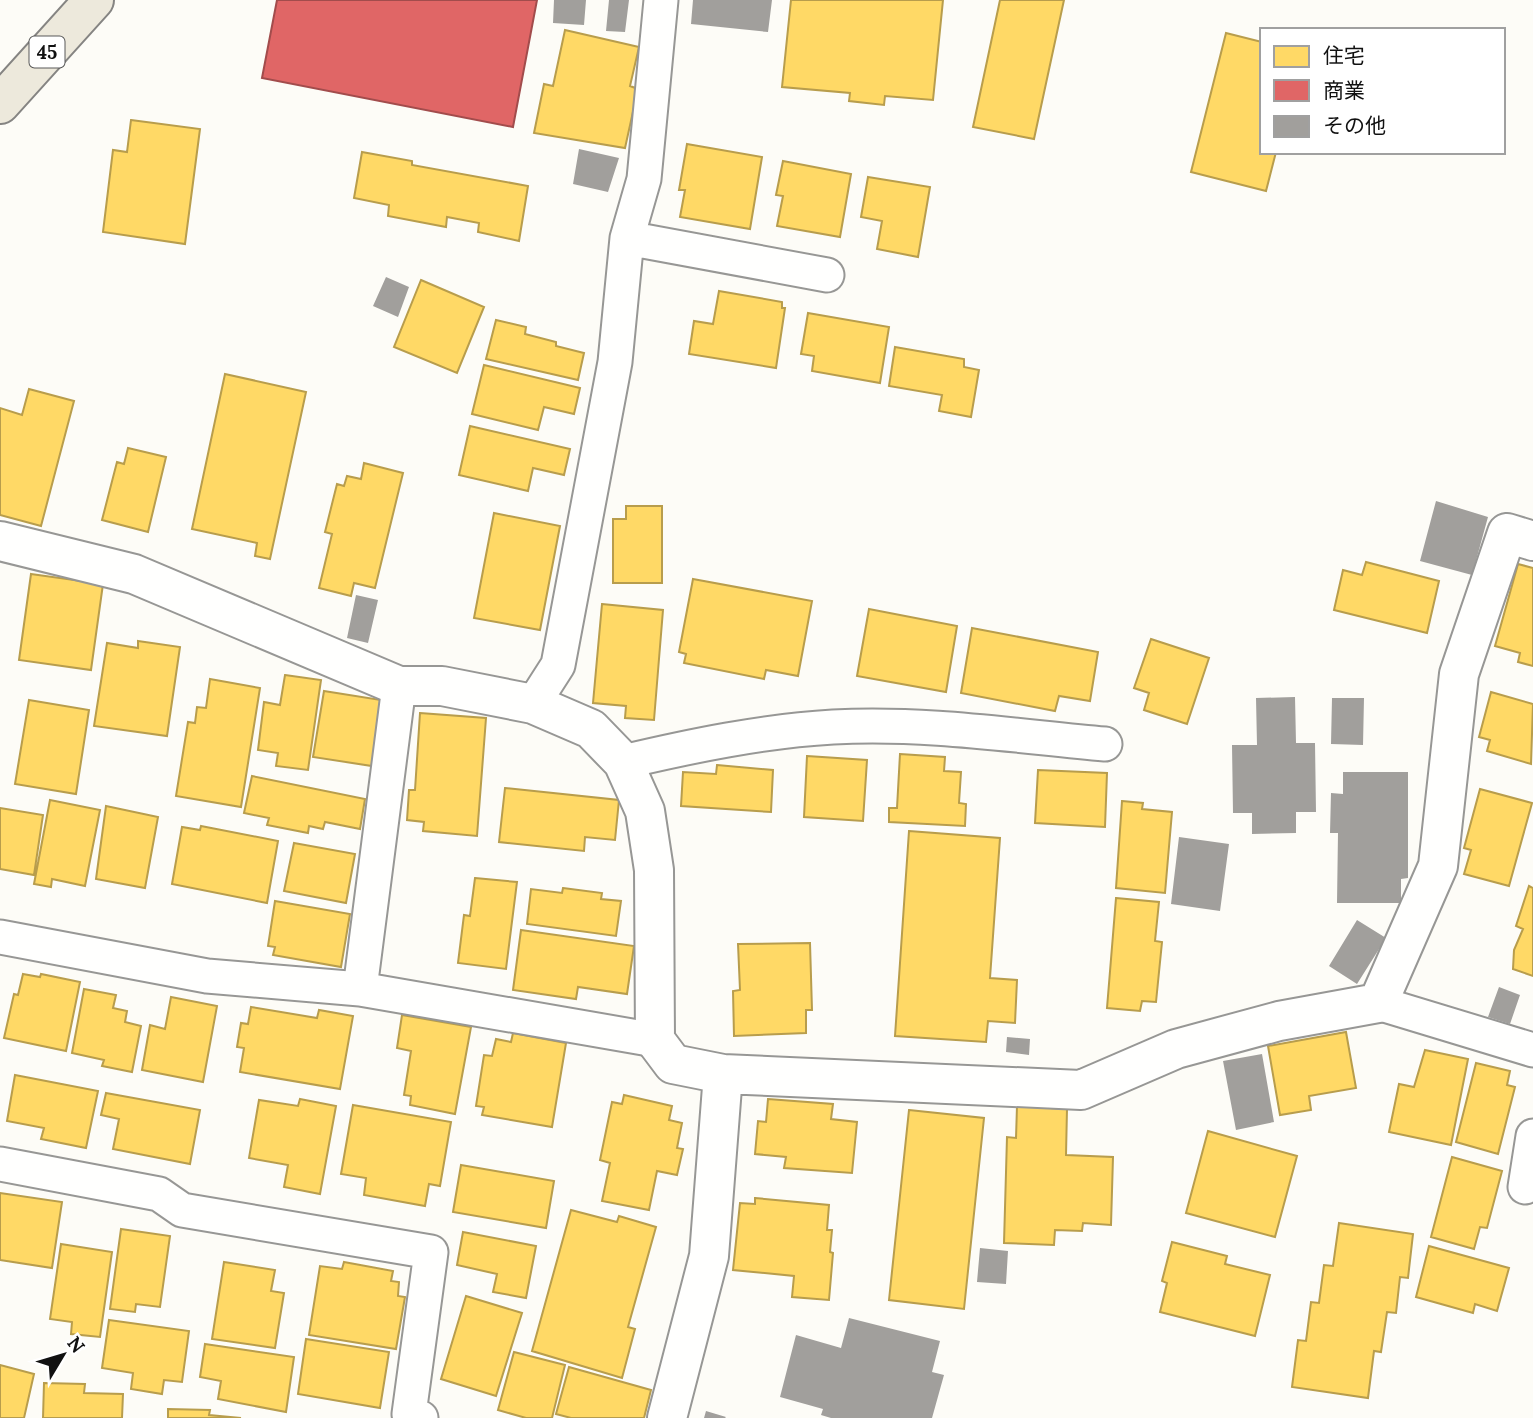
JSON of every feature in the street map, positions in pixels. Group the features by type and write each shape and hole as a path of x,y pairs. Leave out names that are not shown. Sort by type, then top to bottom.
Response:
{"main road":[{"name":"45","path":"0,104 94,0"}],"street":[{"path":"0,541 134,574 399,686 442,686 533,704 591,729 623,762 645,811 654,870 655,1040 673,1064 723,1074 1081,1090 1176,1049 1279,1021 1378,1003 1438,866 1459,674 1507,533 1533,541"},
{"path":"667,1418 709,1256 723,1074"}],"lane":[{"path":"533,704 558,665 615,362 626,238 644,178 661,0"},
{"path":"626,238 827,275"},
{"path":"360,989 399,686"},
{"path":"623,762 690,747 833,727 927,729 1105,744"},
{"path":"0,937 206,975 360,989 655,1040"},
{"path":"1378,1003 1533,1050"},
{"path":"1525,1187 1533,1136"},
{"path":"0,1164 159,1194 181,1210 431,1252 409,1414 421,1418"}],"building: 住宅":[{"path":"791,0 943,0 933,100 885,96 884,105 849,101 850,93 782,87"},
{"path":"1000,0 1064,0 1034,139 973,127"},
{"path":"565,30 639,47 630,86 638,89 625,148 534,133 544,84 553,86"},
{"path":"1226,33 1260,42 1260,154 1275,154 1266,191 1191,172"},
{"path":"131,120 200,129 185,244 103,232 113,150 127,152"},
{"path":"687,144 762,157 750,229 680,217 685,190 679,190"},
{"path":"362,152 412,161 412,165 528,186 519,241 478,232 479,223 447,217 446,227 388,216 389,205 354,198"},
{"path":"783,161 851,174 840,237 777,226 783,196 776,195"},
{"path":"868,177 930,187 918,257 877,249 882,221 861,217"},
{"path":"421,280 484,307 457,373 394,347"},
{"path":"719,291 782,302 782,308 785,308 776,368 689,354 694,321 713,324"},
{"path":"808,313 889,327 880,383 812,371 814,356 801,354"},
{"path":"496,320 526,327 525,334 584,353 578,380 486,359"},
{"path":"895,347 964,359 964,367 979,370 971,417 939,411 942,395 889,386"},
{"path":"484,365 580,388 574,414 544,407 538,430 472,414"},
{"path":"225,374 306,392 270,559 255,556 257,543 192,529"},
{"path":"29,389 74,401 41,526 0,515 0,408 22,415"},
{"path":"470,426 570,449 564,475 533,468 528,491 459,475"},
{"path":"128,448 166,457 148,532 102,520 117,462 124,464"},
{"path":"364,463 403,473 375,588 354,583 351,596 319,588 332,534 325,532 337,484 344,486 347,476 361,479"},
{"path":"626,506 662,506 662,583 613,583 613,519 626,519"},
{"path":"494,513 560,526 540,630 474,618"},
{"path":"1366,562 1439,581 1427,633 1334,610 1343,570 1362,575"},
{"path":"1518,564 1533,568 1533,666 1518,662 1520,653 1495,646"},
{"path":"31,574 103,584 91,670 19,660"},
{"path":"693,579 812,601 798,676 766,670 764,679 684,663 686,654 679,652"},
{"path":"602,604 663,610 654,720 625,718 626,706 593,703"},
{"path":"869,609 957,626 946,692 857,676"},
{"path":"972,628 1098,652 1090,701 1059,696 1055,711 961,693"},
{"path":"1151,639 1209,658 1187,724 1144,710 1149,693 1134,688"},
{"path":"138,641 180,647 167,736 94,726 107,643 138,648"},
{"path":"285,675 321,680 308,770 276,766 278,753 258,750 264,702 280,705"},
{"path":"210,679 260,688 241,807 176,796 188,722 195,723 197,707 206,708"},
{"path":"324,691 381,700 372,766 313,757"},
{"path":"1491,692 1533,704 1531,764 1487,751 1490,740 1479,737"},
{"path":"29,700 89,710 76,794 15,784"},
{"path":"420,713 486,718 477,836 423,831 424,822 407,820 409,790 415,790"},
{"path":"900,754 945,757 944,771 961,772 959,803 966,804 965,826 889,822 889,808 897,808"},
{"path":"807,756 867,760 863,821 804,817"},
{"path":"717,765 773,770 771,812 681,806 683,772 716,774"},
{"path":"1038,770 1107,773 1105,827 1035,823"},
{"path":"252,776 365,799 360,829 325,822 323,829 309,826 308,833 267,825 269,818 244,813"},
{"path":"505,788 619,800 615,840 585,837 584,851 499,842"},
{"path":"1480,789 1532,803 1509,886 1464,874 1471,850 1464,848"},
{"path":"50,800 100,810 85,886 52,879 51,887 34,884"},
{"path":"1122,801 1143,803 1142,809 1172,812 1165,893 1116,888"},
{"path":"106,806 158,817 145,888 96,879"},
{"path":"0,808 43,815 34,875 0,869"},
{"path":"201,826 278,841 267,903 172,884 182,827 200,830"},
{"path":"909,831 1000,838 990,978 1017,980 1015,1023 988,1021 986,1042 895,1036"},
{"path":"294,843 355,854 346,903 284,891"},
{"path":"475,878 517,882 506,969 458,963 464,915 470,916"},
{"path":"1529,886 1533,888 1533,976 1513,969 1514,950 1523,929 1516,926"},
{"path":"563,888 602,893 601,899 621,901 616,936 527,924 531,889 562,893"},
{"path":"1116,898 1159,902 1155,941 1162,942 1156,1002 1142,1001 1140,1011 1107,1008"},
{"path":"275,901 350,914 341,967 273,955 275,947 268,946"},
{"path":"521,930 634,946 627,994 578,987 576,999 513,990"},
{"path":"810,943 812,1010 806,1010 806,1033 734,1036 733,991 740,990 738,944"},
{"path":"23,974 40,977 41,974 80,982 66,1051 4,1038 14,994 18,995"},
{"path":"84,989 116,995 113,1008 127,1011 125,1022 141,1026 132,1072 102,1066 104,1060 72,1053"},
{"path":"171,997 217,1006 203,1082 142,1070 150,1025 165,1029"},
{"path":"251,1007 317,1018 319,1010 353,1016 340,1089 240,1072 244,1048 237,1047 241,1023 248,1024"},
{"path":"402,1015 471,1027 455,1114 410,1105 411,1096 404,1095 411,1051 397,1048"},
{"path":"1346,1032 1356,1088 1309,1096 1311,1110 1280,1115 1268,1046"},
{"path":"513,1033 566,1043 552,1127 482,1115 484,1107 476,1106 484,1055 492,1056 496,1039 511,1042"},
{"path":"1425,1050 1468,1059 1451,1145 1389,1132 1399,1084 1414,1087"},
{"path":"1476,1063 1510,1071 1507,1085 1515,1087 1498,1154 1456,1142"},
{"path":"15,1075 98,1091 86,1148 41,1139 44,1128 7,1121"},
{"path":"106,1093 200,1110 190,1164 113,1149 119,1119 101,1115"},
{"path":"624,1095 672,1106 669,1120 682,1123 677,1148 683,1149 677,1175 657,1171 649,1210 602,1201 610,1163 600,1160 612,1102 622,1104"},
{"path":"300,1099 336,1106 320,1194 284,1187 288,1165 249,1158 259,1100 298,1106"},
{"path":"768,1099 833,1104 831,1119 857,1122 852,1173 784,1168 786,1157 755,1154 758,1121 766,1122"},
{"path":"353,1105 451,1122 440,1186 429,1184 425,1206 364,1195 366,1178 341,1174"},
{"path":"1017,1106 1067,1109 1066,1155 1113,1157 1111,1225 1083,1223 1082,1231 1055,1230 1054,1245 1004,1243 1007,1137 1016,1138"},
{"path":"909,1110 984,1118 964,1309 889,1300"},
{"path":"1208,1131 1297,1156 1275,1237 1186,1213"},
{"path":"1452,1157 1502,1171 1487,1228 1480,1227 1474,1249 1431,1237"},
{"path":"461,1165 554,1181 546,1228 453,1212"},
{"path":"0,1193 62,1202 52,1268 0,1260"},
{"path":"755,1198 829,1205 827,1230 832,1230 830,1252 833,1253 829,1300 792,1297 794,1276 733,1270 740,1203 755,1204"},
{"path":"571,1210 617,1222 619,1216 656,1227 628,1327 635,1329 622,1378 532,1351"},
{"path":"1339,1223 1413,1234 1408,1278 1400,1277 1396,1313 1387,1312 1381,1352 1374,1351 1368,1398 1292,1387 1298,1340 1306,1341 1311,1302 1319,1303 1324,1265 1333,1266"},
{"path":"121,1229 170,1236 160,1307 136,1304 135,1312 110,1309"},
{"path":"463,1232 536,1246 526,1298 493,1292 497,1274 457,1265"},
{"path":"1172,1242 1227,1256 1225,1264 1270,1275 1255,1336 1160,1312 1167,1283 1162,1281"},
{"path":"61,1244 112,1252 100,1337 71,1334 72,1322 50,1319"},
{"path":"1429,1246 1509,1268 1497,1311 1475,1304 1473,1313 1416,1297"},
{"path":"224,1262 275,1270 271,1291 284,1293 275,1348 212,1339"},
{"path":"344,1262 393,1271 391,1281 399,1282 398,1296 405,1297 396,1349 309,1335 320,1266 342,1269"},
{"path":"466,1296 522,1313 496,1396 441,1379"},
{"path":"109,1320 189,1331 182,1382 164,1380 162,1394 131,1389 133,1373 102,1368"},
{"path":"306,1339 389,1352 380,1408 298,1394"},
{"path":"205,1344 294,1357 286,1412 218,1399 221,1381 200,1377"},
{"path":"514,1352 565,1365 552,1418 526,1418 498,1410"},
{"path":"0,1365 34,1374 24,1418 0,1418"},
{"path":"569,1367 651,1390 644,1418 571,1418 556,1414"},
{"path":"44,1383 85,1384 84,1393 123,1394 122,1418 43,1418"},
{"path":"168,1409 210,1410 209,1415 241,1418 168,1418"}],"building: 商業":[{"path":"277,0 537,0 513,127 262,78"}],"building: その他":[{"path":"554,0 586,0 584,25 553,23"},
{"path":"609,0 629,0 625,32 606,31"},
{"path":"693,0 772,0 768,32 691,24"},
{"path":"579,149 619,158 608,192 573,184"},
{"path":"386,277 409,287 398,317 373,306"},
{"path":"1436,501 1488,517 1472,575 1420,561"},
{"path":"356,595 378,600 368,643 347,638"},
{"path":"1295,697 1296,743 1315,743 1316,812 1296,812 1296,833 1252,834 1252,813 1233,813 1232,745 1257,745 1256,698"},
{"path":"1332,698 1364,698 1363,745 1331,744"},
{"path":"1343,772 1408,772 1408,878 1401,879 1401,903 1337,903 1338,833 1330,833 1331,793 1343,794"},
{"path":"1179,837 1229,844 1220,911 1171,904"},
{"path":"1357,920 1386,938 1357,984 1329,966"},
{"path":"1499,987 1520,995 1510,1024 1488,1017"},
{"path":"1007,1037 1030,1039 1029,1055 1006,1052"},
{"path":"1262,1054 1274,1122 1236,1130 1223,1061"},
{"path":"980,1248 1008,1251 1006,1284 977,1282"},
{"path":"849,1318 940,1341 932,1372 944,1375 932,1418 831,1418 821,1415 823,1409 780,1397 796,1335 841,1348"},
{"path":"706,1411 726,1417 704,1418"}]}
